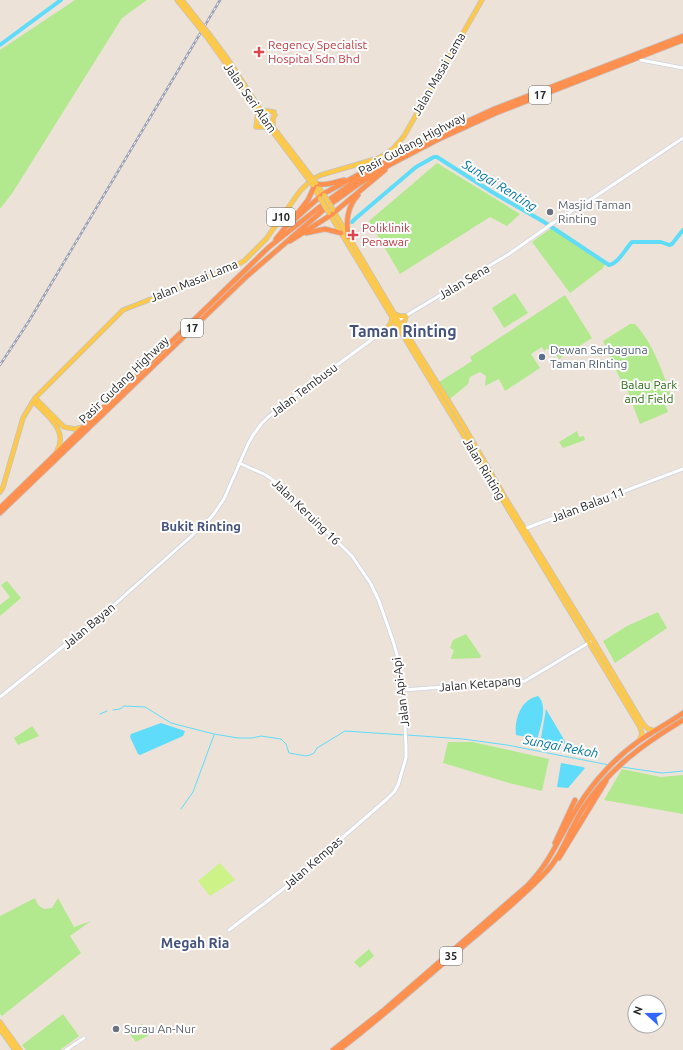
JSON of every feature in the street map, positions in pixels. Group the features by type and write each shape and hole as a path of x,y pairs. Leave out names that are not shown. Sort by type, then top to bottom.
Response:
{"highway":[{"name":"Pasir Gudang Highway","path":"0,508 269,247 358,179 387,161 494,109 683,36"},
{"name":"Pasir Gudang Highway","path":"0,513 240,282 328,206 397,161 437,140 496,113 683,40"},
{"path":"269,247 308,200 315,185 330,184 354,176 387,161"},
{"path":"278,249 332,213 397,161"},
{"path":"287,226 322,196 354,176"},
{"path":"348,237 347,218 350,209 355,199 369,184"},
{"path":"294,238 310,231 323,229 341,233"},
{"name":"35","path":"333,1050 384,1010 527,886 555,855 566,826 579,804 600,776 639,741 656,732 683,713"},
{"name":"35","path":"339,1050 387,1013 504,912 547,871 584,807 610,774 643,745 683,721"},
{"path":"547,871 560,858 610,774"},
{"path":"527,886 550,854 575,800"}],"main road":[{"name":"Jalan Seri Alam","path":"177,0 227,58 259,111 308,175 322,196"},
{"name":"Jalan Seri Alam","path":"182,0 199,25"},
{"name":"Jalan Masai Lama","path":"0,492 3,487 23,418 34,399 123,310 236,266 245,260 266,239 300,191 311,180 322,175 372,161 393,149 404,136 482,0"},
{"path":"259,111 274,113 272,128 256,127 259,111"},
{"name":"Jalan Rinting","path":"322,196 348,237 393,315"},
{"name":"Jalan Rinting","path":"332,213 341,233 462,423 589,643 640,727 642,734 639,741"},
{"path":"393,315 406,316 402,329 388,327 392,321 393,315"},
{"path":"34,399 41,410 59,430 61,442 55,455"},
{"path":"34,399 64,427 75,429 85,426"},
{"path":"28,408 34,407 41,410"},
{"name":"Jalan Rinting","path":"523,530 593,640 643,724 648,729 656,732"},
{"path":"0,1022 20,1050"},
{"path":"0,1028 7,1036 8,1041 15,1050"}],"street":[{"path":"639,57 641,60 683,68"},
{"name":"Jalan Sena","path":"397,321 509,254 683,138"},
{"name":"Jalan Tembusu","path":"176,551 213,515 224,499 252,435 270,415 397,321"},
{"name":"Jalan Keruing 16","path":"239,463 266,475 277,482 352,556 364,572"},
{"name":"Jalan Balau 11","path":"523,530 683,469"},
{"name":"Jalan Bayan","path":"0,697 101,616 176,551"},
{"name":"Jalan Api-Api","path":"364,572 379,601 394,641 403,690 406,746 404,767 394,792"},
{"name":"Jalan Ketapang","path":"403,690 526,681 593,640"},
{"name":"Jalan Kempas","path":"229,930 286,887 394,792"},
{"path":"66,1050 84,1038"}],"green space":[{"path":"75,0 147,0 122,18 13,192 0,209 0,50"},
{"path":"437,163 520,214 507,226 490,217 400,274 369,221"},
{"path":"554,226 607,262 602,269 570,293 532,242"},
{"path":"515,293 528,313 504,328 492,308"},
{"path":"565,295 592,338 559,359 553,350 550,352 548,348 544,351 542,347 531,354 540,368 505,391 499,379 485,386 486,376 480,372 470,377 468,384 450,399 439,382 472,361 470,357"},
{"name":"Balau Park and Field","path":"630,324 635,324 648,341 673,400 664,402 668,412 640,424 624,381 621,381 603,341"},
{"path":"577,431 579,437 584,436 585,440 563,448 559,442"},
{"path":"7,581 21,598 0,616 0,605 10,597 1,585"},
{"path":"658,612 667,628 615,663 603,641 627,626"},
{"path":"466,634 481,656 480,658 451,659 454,650 450,648 453,640"},
{"path":"32,726 39,736 18,745 14,738"},
{"path":"448,742 473,742 549,759 542,791 509,783 443,763"},
{"path":"622,769 661,777 683,775 683,814 604,800"},
{"path":"220,863 235,880 210,896 198,881"},
{"path":"35,898 38,905 44,909 52,908 58,898 74,927 91,921 70,936 81,953 2,1016 0,1014 0,916"},
{"path":"369,949 374,956 360,968 354,962"},
{"path":"63,1014 79,1036 60,1050 26,1050 22,1045"},
{"path":"142,1024 149,1035 136,1042 129,1033"}],"water":[{"path":"538,696 543,705 543,710 542,721 537,739 516,735 516,723 520,711 527,701"},
{"path":"546,709 566,743 564,744 542,740 541,738"},
{"path":"161,723 185,731 183,736 140,755 138,754 130,737 131,734"},
{"path":"561,763 585,768 568,788 557,787"}],"waterway":[{"path":"0,45 61,0"},
{"name":"Sungai Renting","path":"352,222 416,167 434,157 437,157 492,192 544,222 609,265 616,262 632,242 661,242 669,245 672,244 683,230"},
{"path":"113,710 120,709 124,706 145,707 171,723 214,734 238,738 252,738 261,736 281,739 286,744 289,753 306,756 314,753 317,748 345,731 404,735"},
{"path":"100,714 107,711"},
{"path":"181,809 193,792 214,735"},
{"name":"Sungai Rekoh","path":"407,735 463,739 507,745 609,765"},
{"name":"Sungai Rekoh","path":"622,767 662,773 683,771"}],"railway":[{"path":"0,365 29,321 220,0"}],"place":[{"name":"Regency Specialist Hospital Sdn Bhd","path":"259,52"},
{"name":"Masjid Taman Rinting","path":"550,212"},
{"name":"Poliklinik Penawar","path":"353,235"},
{"name":"Dewan Serbaguna Taman RInting","path":"542,357"},
{"name":"Surau An-Nur","path":"116,1029"}],"district":[{"name":"Taman Rinting","path":"403,331"},
{"name":"Bukit Rinting","path":"201,526"},
{"name":"Megah Ria","path":"195,943"}]}
